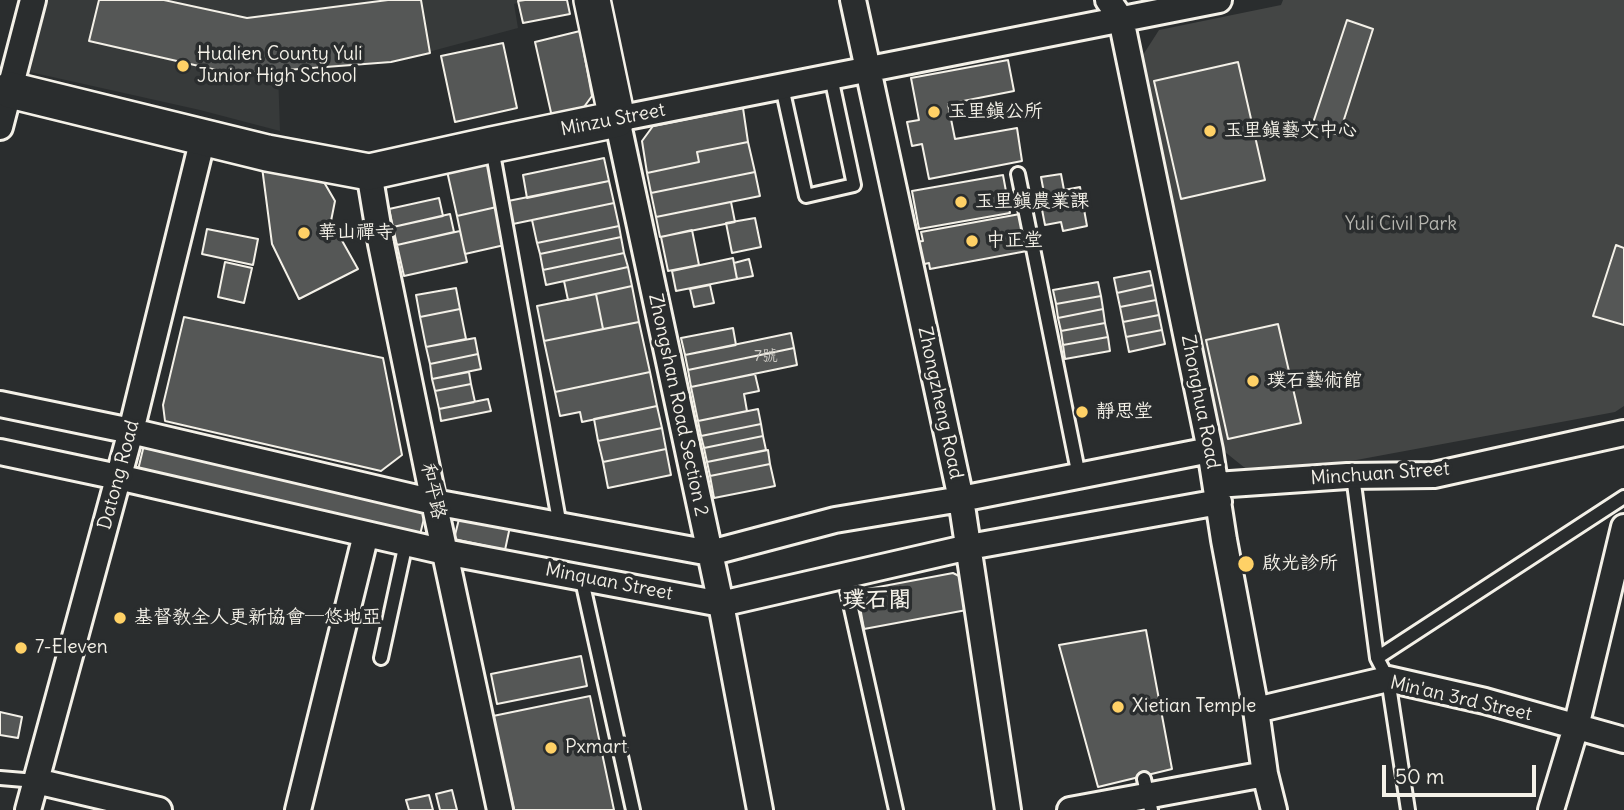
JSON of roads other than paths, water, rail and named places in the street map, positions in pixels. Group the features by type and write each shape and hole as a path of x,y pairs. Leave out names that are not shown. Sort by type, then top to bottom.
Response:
{"street":[{"path":"0,127 33,0"},
{"name":"Zhongshan Road Section 2","path":"592,0 721,604 760,810"},
{"name":"Zhongzheng Road","path":"853,0 961,499 1008,810"},
{"name":"Minzu Street","path":"10,90 267,153 369,172 831,77 1115,10 1219,0"},
{"name":"Zhonghua Road","path":"1115,10 1209,450 1265,774 1274,810"},
{"name":"Datong Road","path":"28,810 131,431 203,138"},
{"name":"和平路","path":"369,172 381,244 500,810"},
{"path":"0,404 131,431 434,502 710,553 835,520 961,499 1209,450"},
{"name":"Minchuan Street","path":"1217,493 1353,476 1434,475 1624,433"},
{"name":"Minquan Street","path":"0,452 445,552 721,604 1217,493"},
{"path":"1551,810 1576,727 1623,533"},
{"path":"298,810 366,534"},
{"name":"Min'an 3rd Street","path":"1256,710 1382,669 1624,740"},
{"path":"1070,810 1265,774"},
{"path":"36,781 159,810"}],"lane":[{"path":"782,87 806,195 818,193 854,185 831,77"},
{"path":"491,145 560,526"},
{"path":"1018,174 1079,476"},
{"path":"1353,476 1382,669 1408,810"},
{"path":"1382,669 1624,497"},
{"path":"381,658 406,543"},
{"path":"581,576 632,810"},
{"path":"844,577 896,810"},
{"path":"0,778 36,781"}],"place":[{"name":"Hualien County Yuli Junior High School","path":"183,66"},
{"name":"玉里鎮公所","path":"934,112"},
{"name":"玉里鎮藝文中心","path":"1210,131"},
{"name":"玉里鎮農業課","path":"961,202"},
{"name":"華山禪寺","path":"304,233"},
{"name":"中正堂","path":"972,241"},
{"name":"璞石藝術館","path":"1253,381"},
{"name":"靜思堂","path":"1082,412"},
{"name":"啟光診所","path":"1246,564"},
{"name":"基督教全人更新協會─悠地亞","path":"120,618"},
{"name":"7-Eleven","path":"21,648"},
{"name":"Xietian Temple","path":"1118,707"},
{"name":"Pxmart","path":"551,748"}],"district":[{"name":"璞石閣","path":"877,600"}],"park label":[{"name":"Yuli Civil Park","path":"1401,225"}]}
